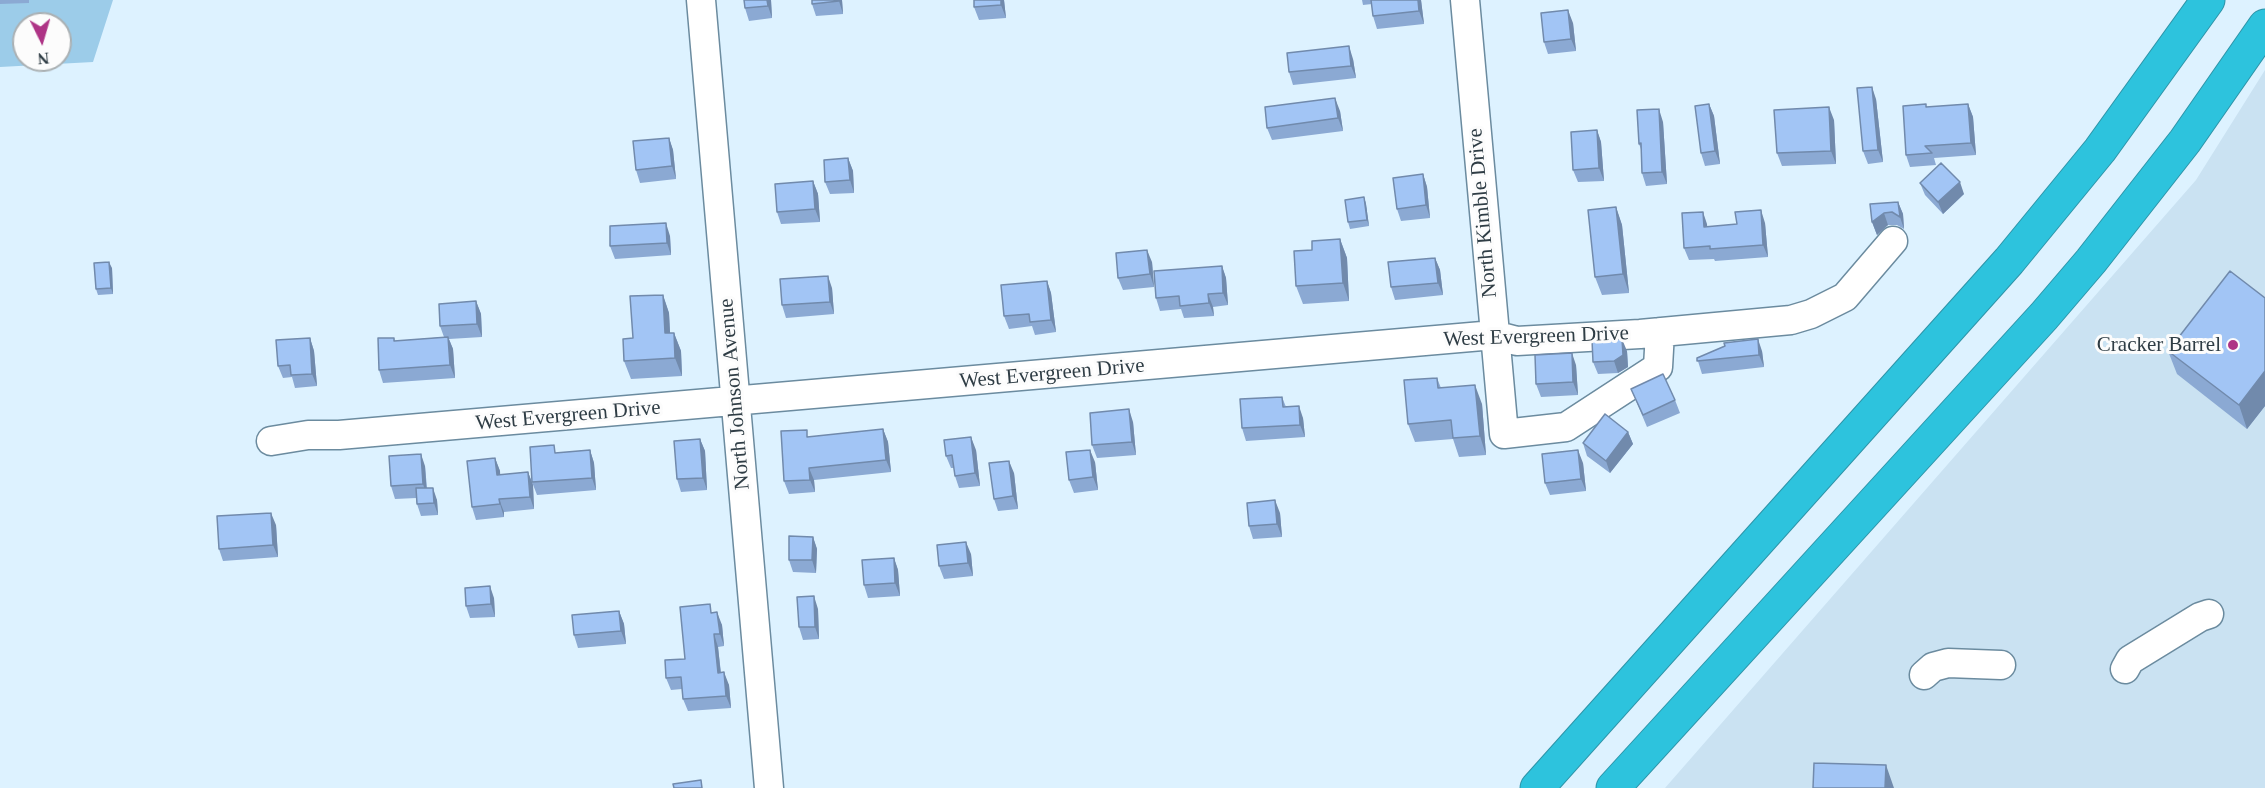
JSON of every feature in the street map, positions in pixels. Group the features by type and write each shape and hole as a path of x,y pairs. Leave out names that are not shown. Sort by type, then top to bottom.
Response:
{"highway":[{"path":"1537,788 2009,261 2100,150 2208,0"},
{"path":"1613,788 2044,316 2091,261 2185,141 2265,26"}],"street":[{"name":"North Johnson Avenue","path":"701,0 769,788"},
{"name":"North Kimble Drive","path":"1465,0 1504,434 1566,427 1658,367 1660,332"},
{"name":"West Evergreen Drive","path":"271,441 308,435 339,435 1494,335 1517,340 1660,332 1791,320 1830,306 1845,297 1893,241"},
{"path":"2124,669 2130,660 2200,617 2209,614"},
{"path":"1924,675 1933,668 1948,663 2001,664"}],"shaded area":[{"path":"0,0 113,0 93,62 72,63 72,12 12,12 12,66 0,67"},
{"path":"2265,70 2265,788 1665,788 2196,180"}],"building":[{"path":"744,0 767,0 768,6 745,8"},
{"path":"812,0 839,0 839,1 812,4"},
{"path":"974,0 1001,0 1001,5 974,7"},
{"path":"1371,0 1418,0 1419,11 1373,16"},
{"path":"1568,10 1571,39 1544,42 1541,13"},
{"path":"1349,46 1351,66 1289,72 1287,53"},
{"path":"1872,87 1878,150 1863,151 1857,88"},
{"path":"1335,98 1338,118 1267,128 1265,107"},
{"path":"1709,104 1715,151 1701,153 1695,106"},
{"path":"1926,104 1926,107 1968,104 1971,143 1925,146 1932,153 1906,155 1903,106"},
{"path":"1829,107 1831,151 1777,153 1774,110"},
{"path":"1659,109 1662,172 1642,173 1637,110"},
{"path":"1597,130 1599,168 1573,170 1571,132"},
{"path":"669,138 672,166 636,170 633,141"},
{"path":"848,158 850,180 825,182 824,160"},
{"path":"1941,163 1960,182 1938,202 1920,183"},
{"path":"1423,174 1426,205 1397,209 1393,178"},
{"path":"813,181 815,209 777,212 775,184"},
{"path":"1364,197 1367,220 1348,222 1345,200"},
{"path":"1898,202 1900,217 1892,212 1884,213 1872,222 1870,204"},
{"path":"1616,207 1623,274 1595,277 1588,210"},
{"path":"1761,210 1763,245 1710,249 1710,246 1684,248 1682,213 1703,212 1704,227 1737,224 1735,212"},
{"path":"666,223 667,243 610,246 610,226"},
{"path":"1340,239 1343,283 1296,286 1294,251 1312,250 1312,241"},
{"path":"1147,250 1150,274 1118,278 1116,253"},
{"path":"1435,258 1438,283 1391,287 1388,262"},
{"path":"109,262 111,288 96,289 94,263"},
{"path":"1222,266 1223,293 1208,294 1209,303 1180,306 1179,296 1156,298 1154,271"},
{"name":"Cracker Barrel","path":"2230,271 2265,298 2265,371 2239,405 2168,351"},
{"path":"828,276 830,302 782,305 780,279"},
{"path":"1047,281 1051,320 1030,322 1029,314 1004,316 1001,285"},
{"path":"663,295 665,333 674,333 675,358 624,361 623,339 633,338 630,296"},
{"path":"476,301 477,324 440,326 439,304"},
{"path":"448,337 450,365 379,370 378,338 394,338 394,341"},
{"path":"310,338 312,374 291,375 290,365 278,366 276,340"},
{"path":"1622,339 1623,355 1614,361 1593,362 1592,340"},
{"path":"1758,339 1759,355 1697,361 1697,358 1725,346 1724,343"},
{"path":"1572,353 1573,382 1536,384 1535,355"},
{"path":"1663,374 1675,400 1643,415 1631,389"},
{"path":"1437,378 1438,388 1475,385 1480,436 1453,438 1451,420 1408,424 1404,380"},
{"path":"1282,397 1283,407 1299,406 1300,425 1242,428 1240,399"},
{"path":"1129,409 1132,442 1092,445 1090,413"},
{"path":"1605,414 1628,432 1606,461 1583,443"},
{"path":"883,429 886,460 809,468 810,480 784,481 781,431 807,430 807,437"},
{"path":"971,437 975,473 955,476 952,455 946,456 944,440"},
{"path":"700,439 703,478 677,479 674,441"},
{"path":"554,445 555,453 590,450 592,478 532,482 530,447"},
{"path":"1090,450 1093,477 1069,480 1066,452"},
{"path":"1578,450 1581,479 1545,483 1542,454"},
{"path":"421,454 423,484 391,486 389,456"},
{"path":"495,458 497,475 528,472 530,497 499,499 500,504 472,507 467,461"},
{"path":"1009,461 1013,496 994,499 989,463"},
{"path":"416,488 433,488 434,503 417,504"},
{"path":"1275,500 1277,524 1249,526 1247,503"},
{"path":"271,513 273,545 219,549 217,516"},
{"path":"789,536 813,537 812,560 789,560"},
{"path":"966,542 968,563 939,566 937,545"},
{"path":"894,558 895,583 864,585 862,560"},
{"path":"490,586 491,604 466,606 465,588"},
{"path":"814,596 815,627 799,627 797,597"},
{"path":"710,604 711,613 717,612 720,634 714,634 718,673 724,672 726,696 683,699 681,677 666,678 665,660 685,659 680,607"},
{"path":"619,611 621,631 574,635 572,615"},
{"path":"1814,763 1886,765 1885,788 1813,788"},
{"path":"701,780 702,788 674,788 673,784"}],"place":[{"name":"Cracker Barrel","path":"2233,345"}]}
